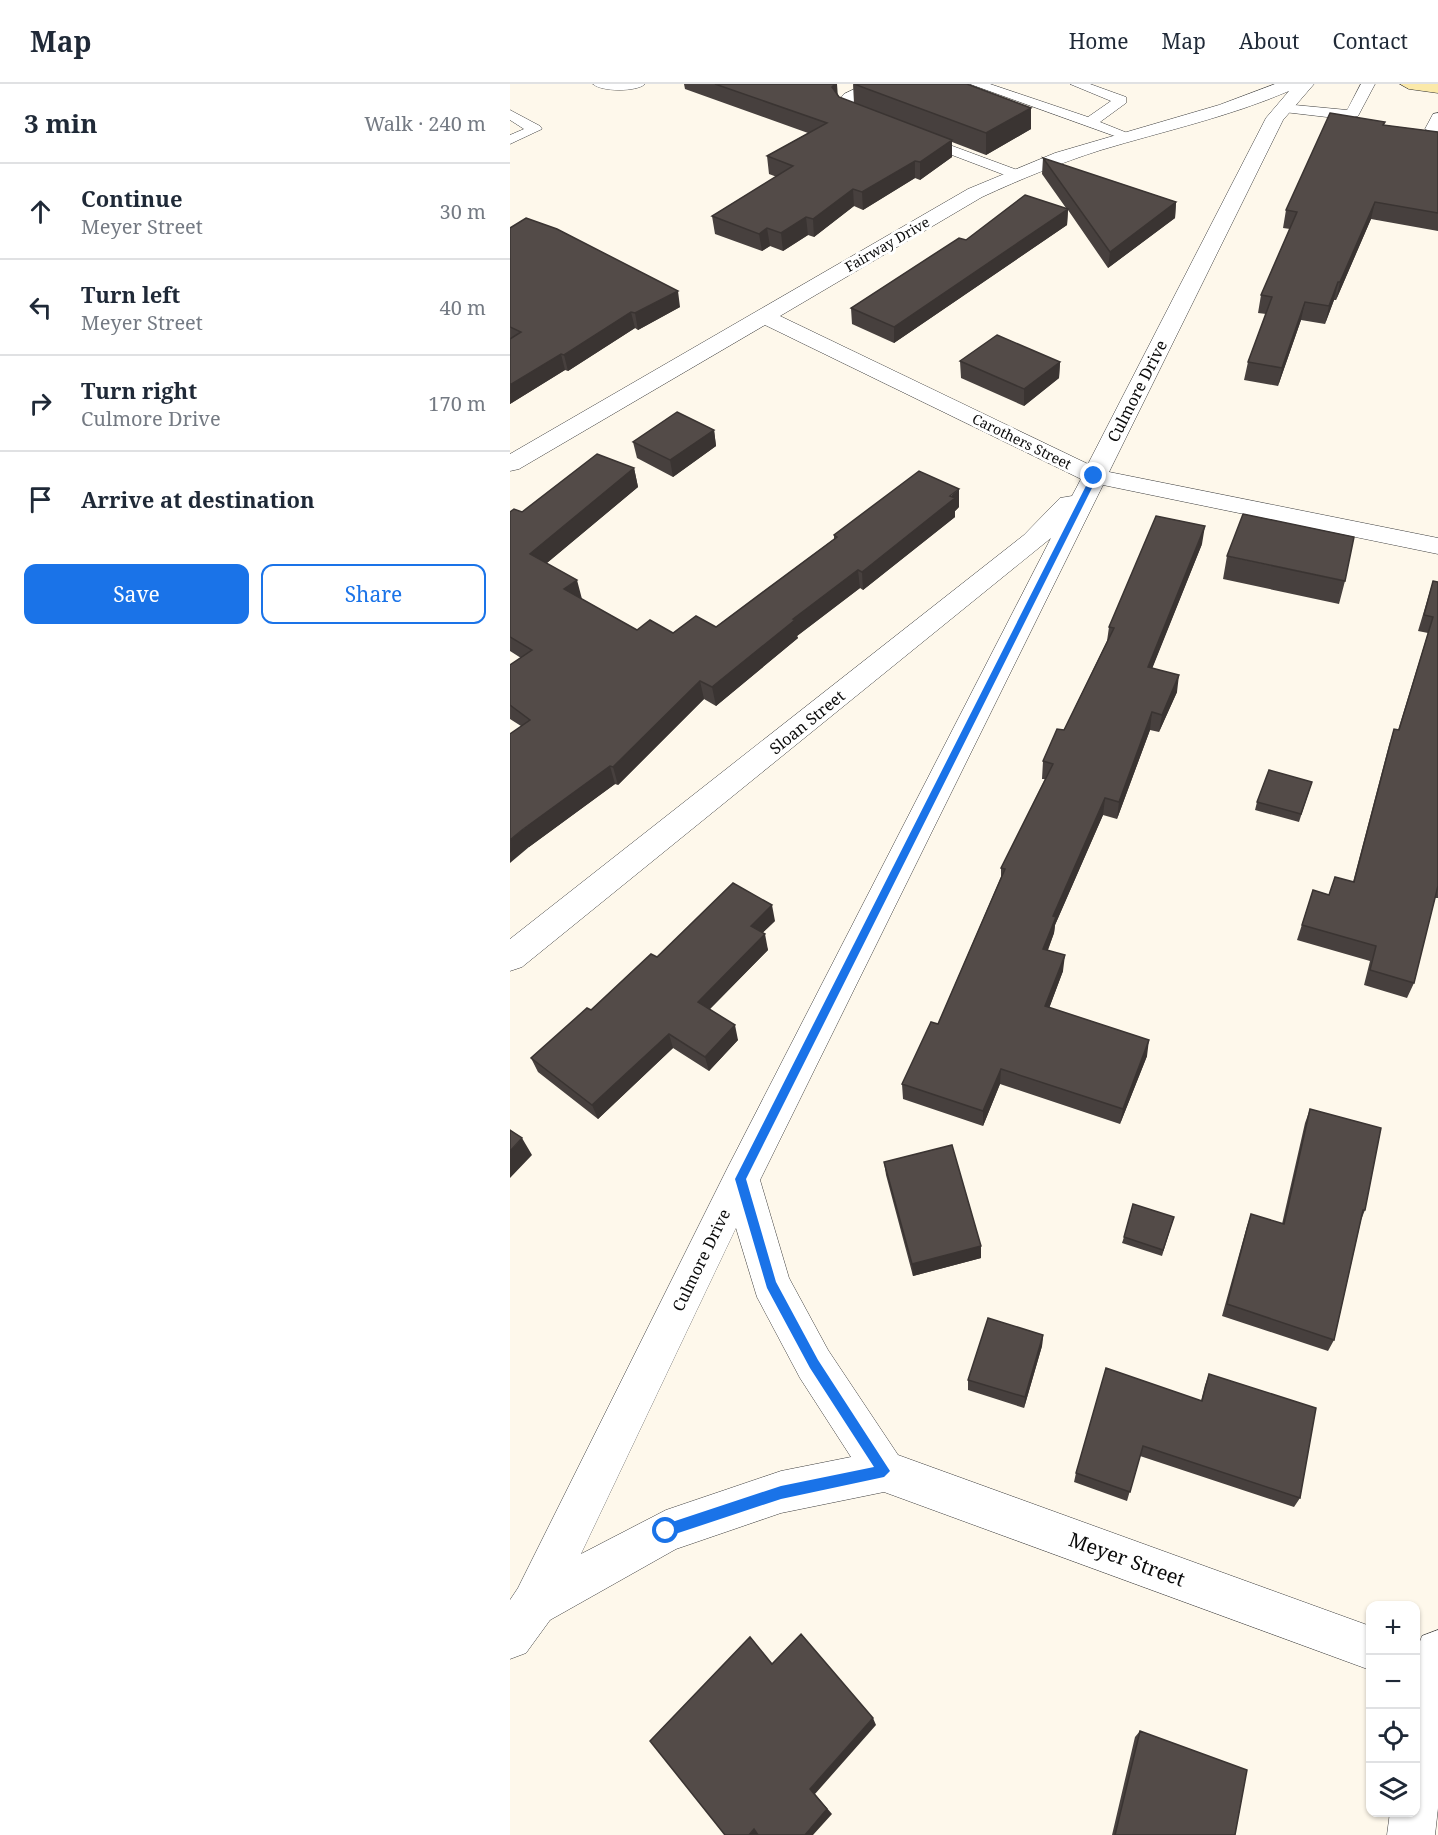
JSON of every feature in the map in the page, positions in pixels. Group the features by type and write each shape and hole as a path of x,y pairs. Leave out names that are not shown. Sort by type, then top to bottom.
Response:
{"main road":[{"path":"1409,84 1438,88"}],"street":[{"name":"Culmore Drive","path":"522,1620 741,1179 1275,118 1287,96 1305,84"},
{"name":"Fairway Drive","path":"510,464 975,193 1015,174 1128,136 1253,100 1287,96"},
{"name":"Carothers Street","path":"764,316 1094,476 1438,546"},
{"name":"Sloan Street","path":"510,958 1033,541 1094,476"},
{"path":"522,1620 666,1531 781,1492 884,1471 814,1364 771,1284 741,1179"},
{"name":"Meyer Street","path":"884,1471 1366,1646"},
{"path":"1420,1769 1432,1665"},
{"path":"1411,1835 1413,1817"}],"lane":[{"path":"600,84 638,84"},
{"path":"876,84 849,97 843,104 846,109 888,125"},
{"path":"977,84 1011,90 1060,107 1089,123 1128,136"},
{"path":"1287,96 1344,115 1353,113 1368,84"},
{"path":"1084,89 1120,100 1089,123"},
{"path":"510,114 535,129 510,140"},
{"path":"1438,117 1432,129 1438,131"},
{"path":"909,134 1015,174"}],"building":[{"path":"715,84 835,84 832,87 839,97 952,140 920,162 915,161 862,192 853,189 813,219 806,217 781,233 767,228 759,234 712,216 793,166 767,156 827,123"},
{"path":"854,84 967,84 1031,108 986,133"},
{"path":"1330,113 1385,122 1383,125 1438,132 1438,213 1375,202 1329,306 1305,302 1282,368 1248,362 1272,297 1261,295 1297,212 1286,210"},
{"path":"1043,158 1176,202 1110,252"},
{"path":"1025,195 1068,209 894,327 851,308 959,238 966,240"},
{"path":"526,218 557,229 678,291 635,313 631,312 564,355 561,354 510,385 510,339 521,332 510,327 510,228"},
{"path":"997,335 1060,362 1024,389 960,361"},
{"path":"677,412 714,430 670,460 633,442"},
{"path":"597,454 634,468 530,554 577,580 564,589 637,630 650,620 673,633 696,616 716,627 837,537 834,535 919,471 959,489 950,496 955,498 862,572 858,570 793,619 795,620 712,687 700,681 613,767 610,766 510,840 510,734 530,720 510,705 510,665 532,650 510,637 510,512 514,509 522,512"},
{"path":"1243,514 1354,537 1345,581 1227,556"},
{"path":"1156,516 1205,526 1148,667 1179,675 1162,715 1152,712 1119,802 1105,798 1053,916 1056,917 1043,949 1065,955 1045,1006 1149,1040 1123,1109 1001,1069 983,1111 902,1084 931,1022 938,1024 1005,869 1001,868 1053,764 1043,761 1057,729 1064,730 1114,628 1109,627"},
{"path":"1433,581 1438,582 1438,886 1414,983 1370,970 1376,946 1302,925 1313,890 1329,895 1335,877 1354,882 1394,729 1399,730 1433,617 1424,615"},
{"path":"1269,770 1312,782 1301,814 1257,802"},
{"path":"733,883 772,905 751,926 765,934 698,1002 735,1025 705,1057 669,1034 592,1105 531,1058 587,1008 591,1010 651,954 657,957"},
{"path":"1310,1109 1381,1128 1365,1210 1363,1210 1334,1340 1227,1304 1251,1214 1284,1224"},
{"path":"510,1130 522,1138 510,1151"},
{"path":"952,1145 981,1246 912,1264 884,1162"},
{"path":"1133,1204 1174,1217 1163,1250 1124,1237"},
{"path":"988,1318 1043,1335 1025,1397 968,1380"},
{"path":"1106,1368 1202,1401 1209,1374 1316,1408 1300,1498 1143,1446 1130,1492 1076,1473"},
{"path":"801,1634 873,1718 810,1789 827,1809 805,1835 758,1835 754,1829 749,1835 725,1835 650,1741 750,1637 772,1664"},
{"path":"1140,1731 1247,1770 1235,1835 1115,1835"}],"route":[{"path":"666,1531 781,1492 884,1471 814,1364 771,1284 741,1179 1094,476"}]}
